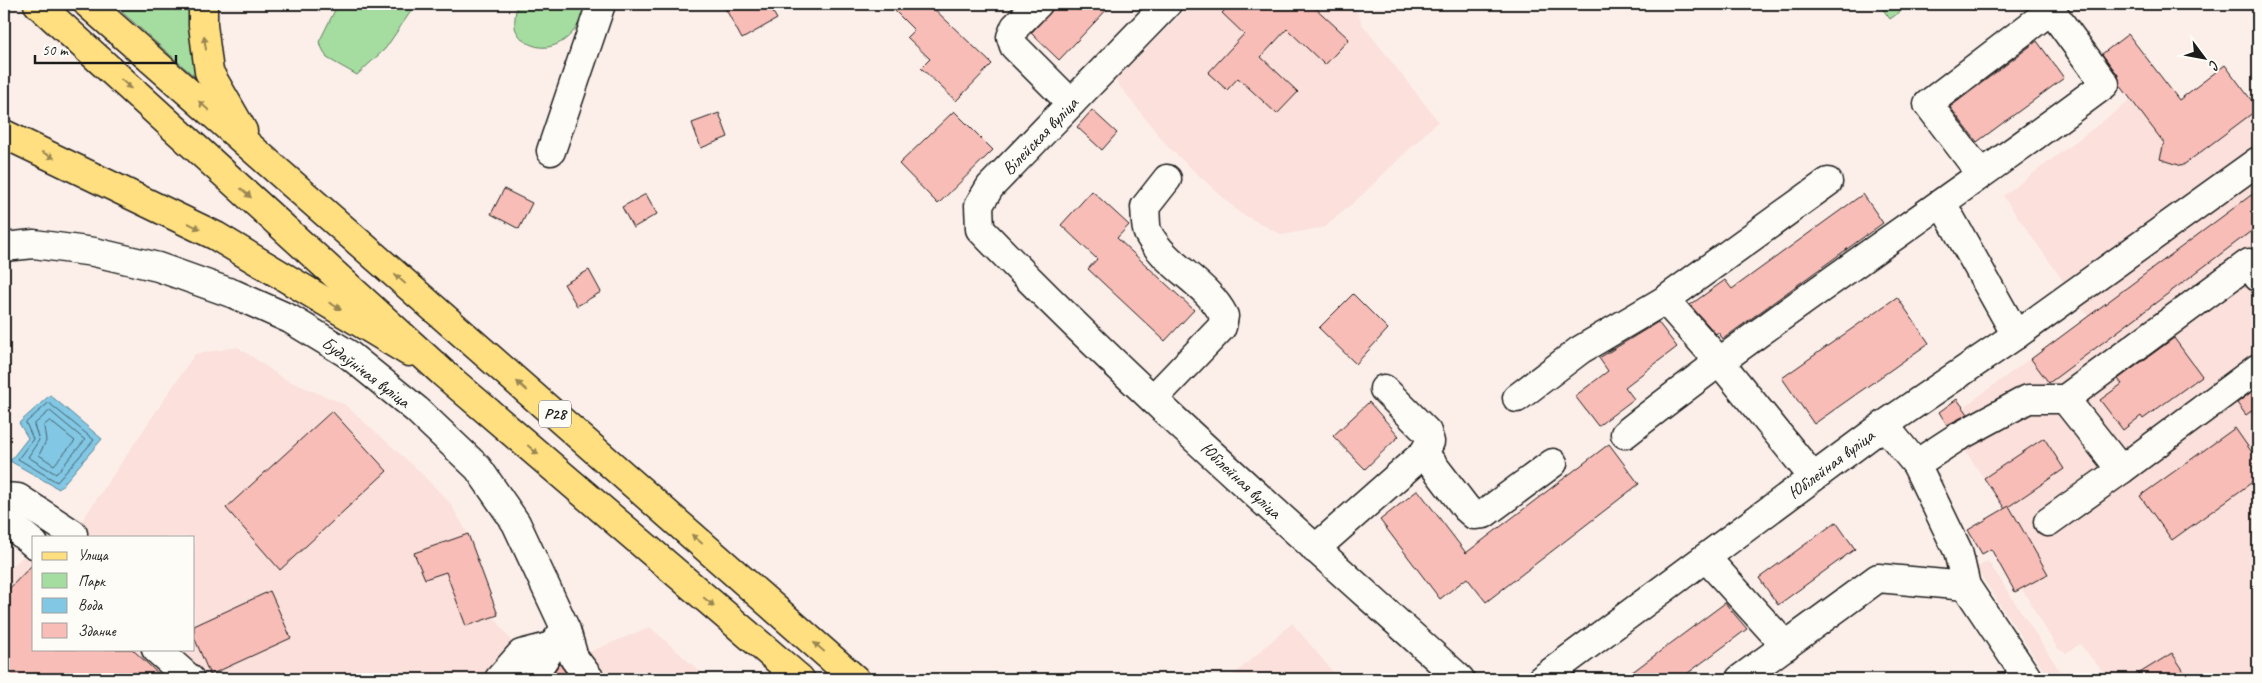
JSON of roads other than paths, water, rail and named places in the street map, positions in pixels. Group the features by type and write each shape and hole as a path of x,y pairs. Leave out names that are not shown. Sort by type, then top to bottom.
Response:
{"main road":[{"name":"Р28","path":"38,4 443,373 800,679"},
{"name":"Р28","path":"88,4 855,679"},
{"path":"203,4 202,25 209,72 254,150"},
{"path":"4,134 216,236 342,310 443,373"}],"street":[{"path":"550,150 601,4"},
{"name":"Вілейская вуліца","path":"1026,277 980,229 978,205 990,188 1167,4"},
{"path":"1024,8 1011,37 1014,46 1072,103"},
{"path":"1625,434 1719,361 1942,203 2105,84 2050,10 1928,104 1981,174"},
{"path":"1884,425 2016,334 2258,161"},
{"path":"1153,399 1222,327 1224,316 1218,304 1160,249 1148,232 1145,207 1167,179"},
{"path":"1517,398 1580,350 1666,300 1828,182"},
{"path":"1942,203 2016,334"},
{"name":"Будаўнічая вуліца","path":"4,247 34,244 94,252 158,267 234,294 282,315 348,354 417,410 478,468 516,524 558,638 590,679"},
{"path":"1916,464 1956,438 2028,398 2065,399 2249,263 2258,277"},
{"name":"Юбілейная вуліца","path":"1026,277 1153,399 1460,679"},
{"path":"1666,300 1719,361 1813,477"},
{"path":"2048,522 2258,368"},
{"path":"1315,548 1424,453 1430,442 1427,432 1384,388"},
{"path":"2065,399 2121,470"},
{"name":"Юбілейная вуліца","path":"1542,679 1707,559 1884,425 1916,464 1958,551 1966,586 2028,679"},
{"path":"1424,453 1466,508 1474,515 1484,514 1553,463"},
{"path":"4,497 18,498 74,534"},
{"path":"4,519 32,542"},
{"path":"1707,559 1786,646"},
{"path":"1740,679 1878,578 1966,586"},
{"path":"499,679 521,654 558,638"},
{"path":"539,679 538,668 558,638"},
{"path":"157,650 190,679"}],"water":[{"path":"50,395 102,439 59,489 10,461 28,438 19,423"}]}
